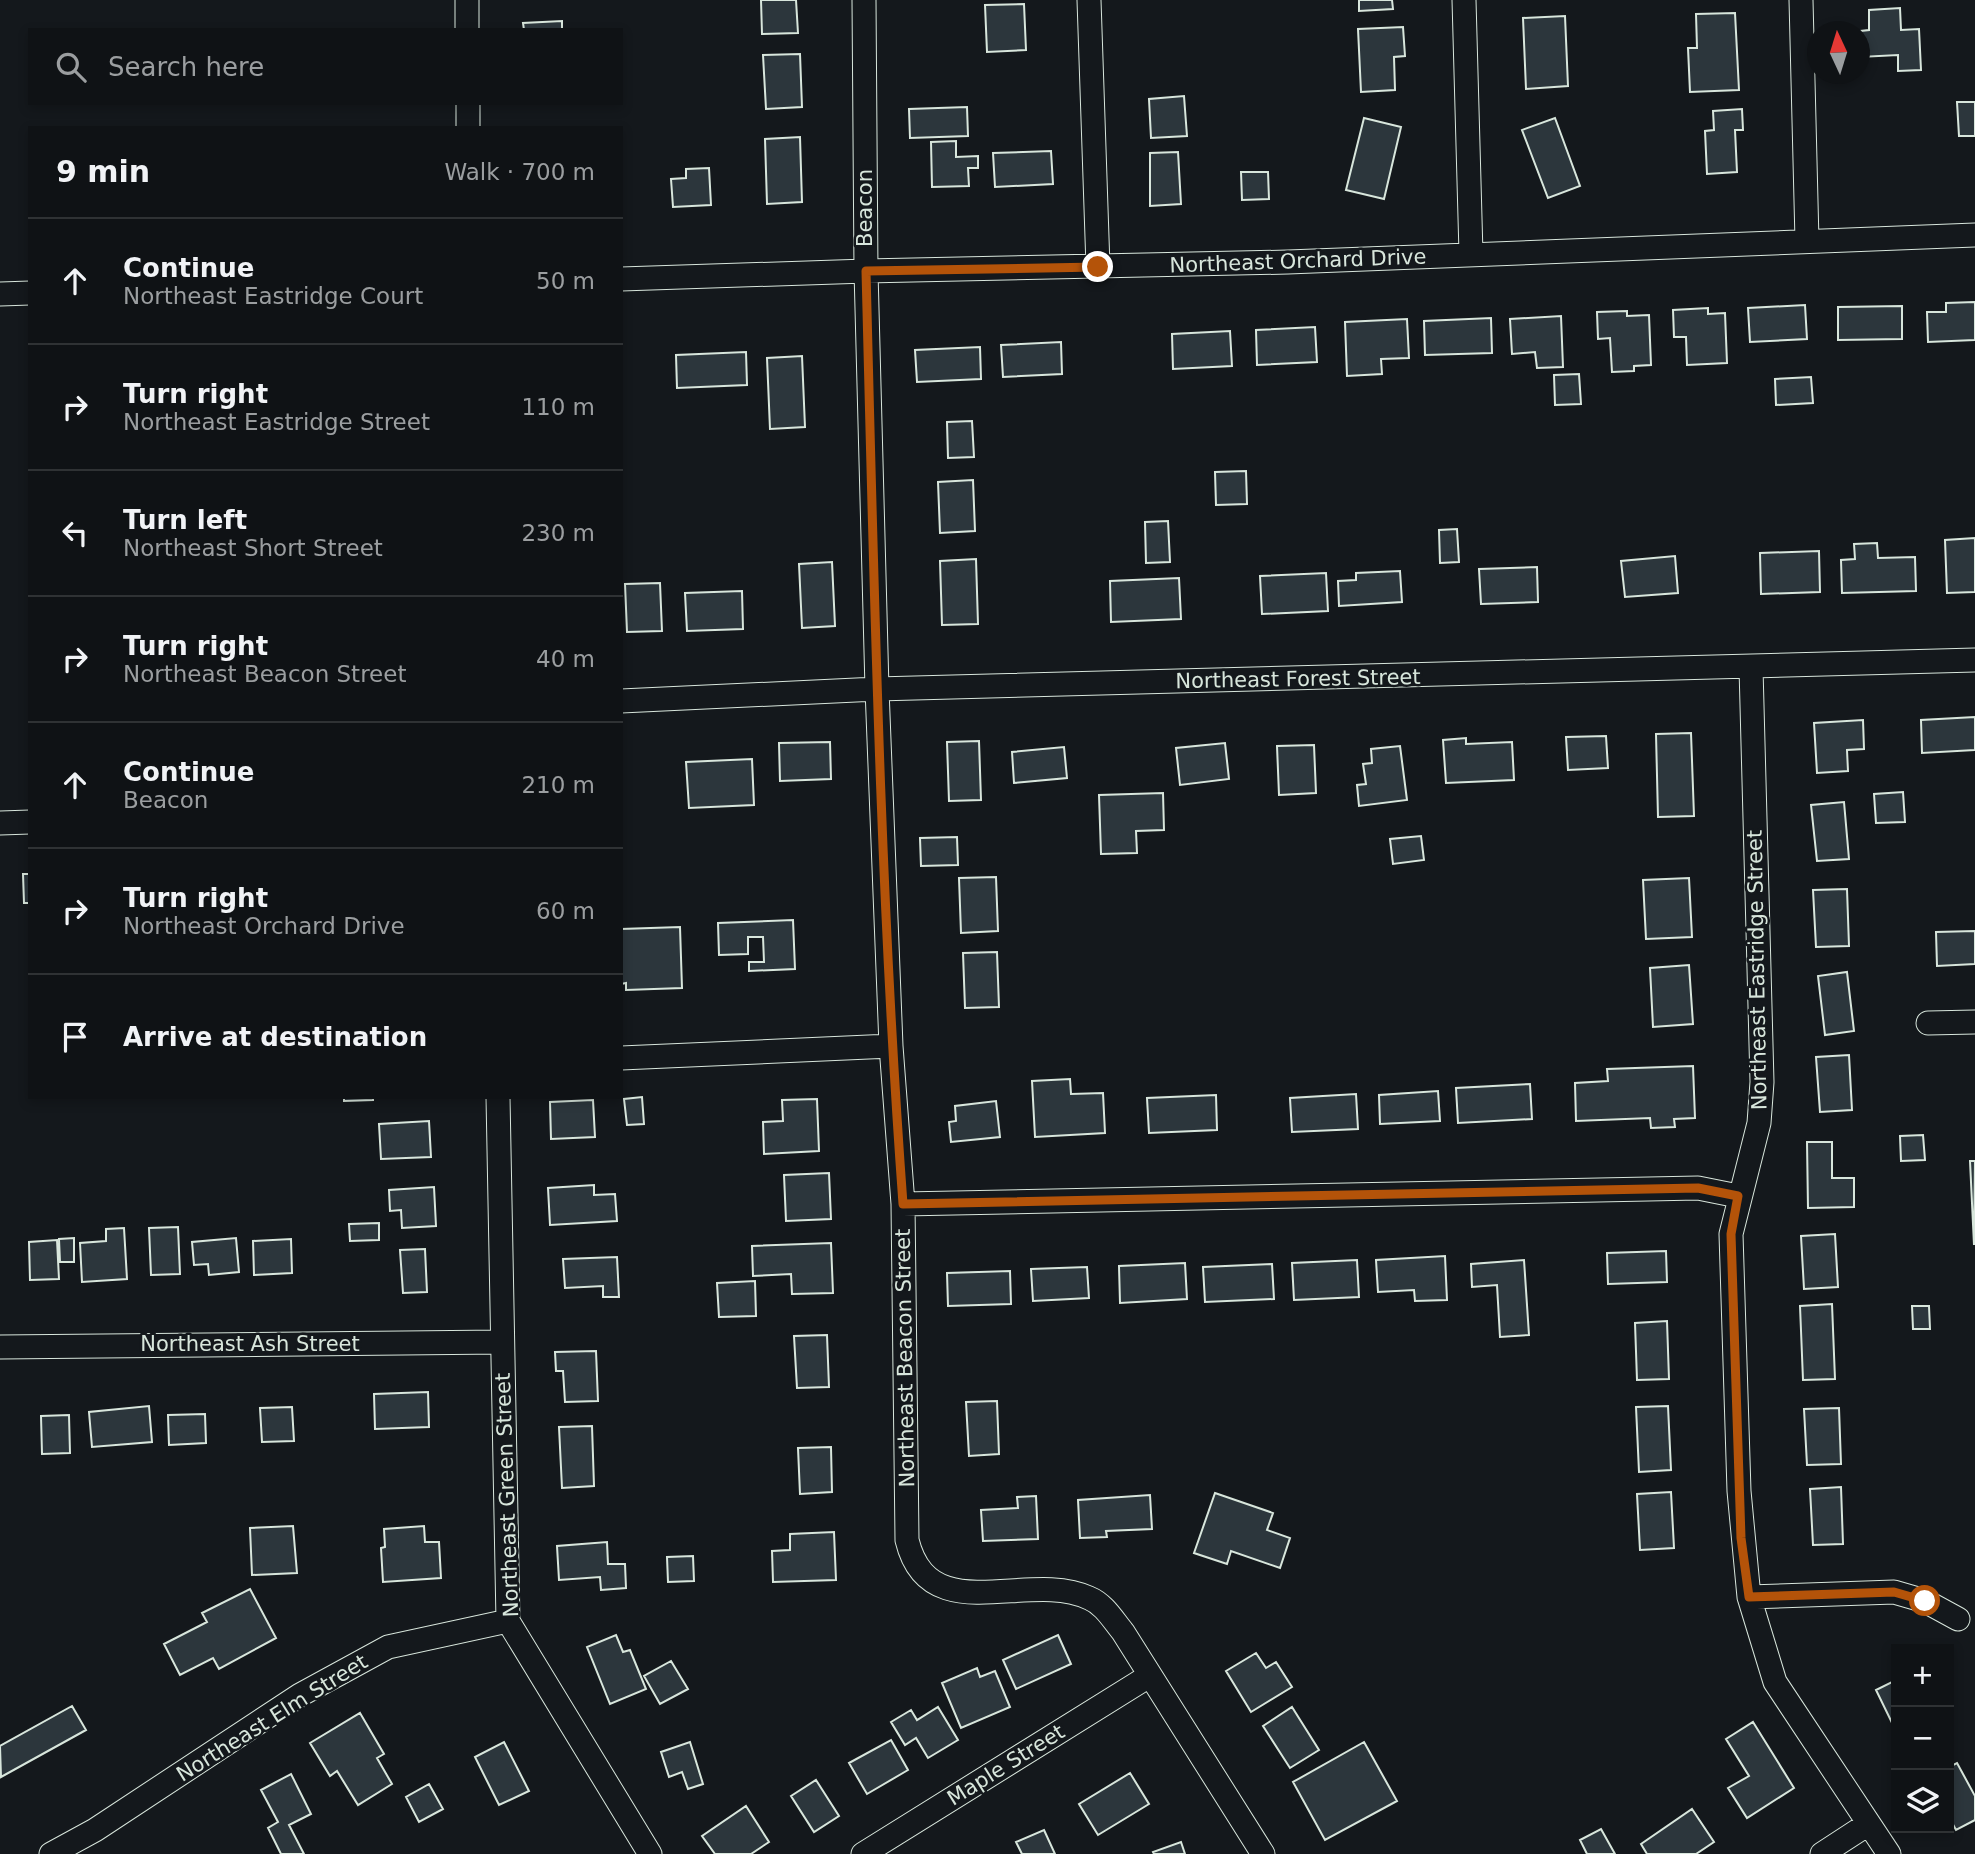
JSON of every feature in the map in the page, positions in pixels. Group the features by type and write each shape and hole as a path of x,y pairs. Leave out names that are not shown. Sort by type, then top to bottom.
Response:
{"street":[{"path":"467,0 467,28"},
{"name":"Beacon","path":"864,0 866,271 877,689 891,1046"},
{"path":"1089,0 1098,267"},
{"path":"1464,0 1471,254"},
{"path":"1801,0 1807,241"},
{"path":"468,105 468,126"},
{"name":"Northeast Orchard Drive","path":"623,279 1098,267 1975,235"},
{"path":"0,294 28,293"},
{"name":"Northeast Forest Street","path":"623,701 877,689 1975,660"},
{"name":"Northeast Eastridge Street","path":"1751,668 1762,1082 1759,1124 1738,1196 1731,1234 1739,1503 1749,1597 1774,1682 1889,1854"},
{"path":"0,823 28,822"},
{"path":"1928,1023 1975,1022"},
{"path":"623,1058 891,1046"},
{"name":"Northeast Beacon Street","path":"891,1046 903,1204 907,1540 912,1560 927,1580 954,1589 1052,1591 1089,1597 1102,1607 1123,1632 1149,1676"},
{"name":"Northeast Green Street","path":"498,1099 508,1621 650,1854"},
{"path":"903,1204 1698,1188 1738,1196"},
{"name":"Northeast Ash Street","path":"0,1347 501,1342"},
{"path":"1749,1597 1894,1592 1925,1601 1958,1619"},
{"name":"Northeast Elm Street","path":"51,1854 95,1830 300,1695 388,1647 508,1621"},
{"path":"1149,1676 1263,1854"},
{"name":"Maple Street","path":"863,1854 1149,1676"},
{"path":"1822,1854 1868,1824"}],"building":[{"path":"761,0 796,0 798,33 762,34"},
{"path":"1359,0 1392,0 1393,9 1359,11"},
{"path":"1024,4 1026,50 987,52 985,5"},
{"path":"1900,8 1901,30 1919,29 1921,70 1898,71 1898,55 1870,56 1869,10"},
{"path":"1735,13 1739,90 1690,92 1688,48 1697,48 1696,14"},
{"path":"1565,16 1568,86 1526,89 1523,18"},
{"path":"562,21 562,28 524,28 523,23"},
{"path":"1403,27 1405,56 1394,57 1395,90 1361,92 1358,29"},
{"path":"800,54 802,107 766,109 763,55"},
{"path":"1184,96 1187,136 1151,138 1149,99"},
{"path":"1957,102 1975,102 1975,136 1959,136"},
{"path":"967,107 968,136 910,138 909,109"},
{"path":"1742,109 1743,130 1735,130 1737,172 1707,174 1705,131 1714,130 1713,111"},
{"path":"1364,118 1401,127 1384,199 1346,190"},
{"path":"1555,118 1580,186 1548,198 1522,130"},
{"path":"800,137 802,202 767,204 765,139"},
{"path":"956,141 956,157 978,156 978,168 968,168 969,186 932,187 931,142"},
{"path":"1051,151 1053,184 995,187 993,153"},
{"path":"1178,152 1181,204 1150,206 1150,153"},
{"path":"709,168 711,205 673,207 671,179 686,178 686,169"},
{"path":"1241,172 1268,172 1269,199 1242,200"},
{"path":"1975,302 1975,340 1928,342 1927,312 1946,312 1946,303"},
{"path":"1805,305 1807,339 1750,342 1748,308"},
{"path":"1902,306 1902,339 1838,340 1838,307"},
{"path":"1708,308 1708,314 1725,313 1727,363 1687,365 1686,337 1674,337 1673,310"},
{"path":"1627,311 1627,316 1649,315 1651,365 1634,366 1634,371 1612,372 1610,338 1598,339 1597,312"},
{"path":"1561,316 1563,367 1537,368 1535,352 1512,354 1510,319"},
{"path":"1491,318 1492,353 1425,355 1424,321"},
{"path":"1407,319 1409,358 1381,359 1382,374 1347,376 1345,322"},
{"path":"1315,327 1317,362 1257,365 1256,330"},
{"path":"1230,331 1232,366 1173,369 1172,334"},
{"path":"1061,342 1062,374 1003,377 1001,345"},
{"path":"980,347 981,379 917,382 915,350"},
{"path":"746,352 747,385 677,388 676,355"},
{"path":"802,356 805,427 770,429 767,358"},
{"path":"1579,374 1581,404 1555,405 1554,375"},
{"path":"1811,377 1813,403 1776,405 1775,379"},
{"path":"972,421 974,457 948,458 947,422"},
{"path":"1246,471 1247,504 1216,505 1215,472"},
{"path":"973,480 975,531 940,533 938,482"},
{"path":"1168,521 1170,562 1146,563 1145,522"},
{"path":"1457,529 1459,562 1440,563 1439,530"},
{"path":"1975,538 1975,592 1947,593 1945,540"},
{"path":"1877,543 1878,558 1915,557 1916,591 1842,593 1841,560 1855,559 1854,544"},
{"path":"1819,551 1820,592 1761,594 1760,553"},
{"path":"1675,556 1678,593 1625,597 1621,561"},
{"path":"976,559 978,624 942,625 940,561"},
{"path":"832,562 835,626 802,628 799,564"},
{"path":"1537,567 1538,602 1481,604 1479,569"},
{"path":"1400,571 1402,602 1339,606 1338,581 1356,580 1356,573"},
{"path":"1326,573 1328,611 1262,614 1260,576"},
{"path":"1179,578 1181,619 1111,622 1110,581"},
{"path":"660,583 662,631 627,632 625,584"},
{"path":"742,591 743,629 687,631 685,593"},
{"path":"1975,717 1975,750 1922,753 1921,720"},
{"path":"1863,720 1864,749 1847,750 1848,771 1817,773 1814,723"},
{"path":"1691,733 1694,816 1658,817 1656,734"},
{"path":"1606,736 1608,768 1568,770 1566,737"},
{"path":"1466,738 1466,744 1512,742 1514,780 1446,783 1443,740"},
{"path":"979,741 981,800 949,801 947,742"},
{"path":"830,742 831,779 780,781 779,743"},
{"path":"1225,743 1229,779 1180,785 1176,748"},
{"path":"1314,745 1316,793 1279,795 1277,746"},
{"path":"1400,746 1407,800 1359,806 1357,785 1366,784 1363,764 1372,763 1371,749"},
{"path":"1064,747 1067,778 1014,783 1012,752"},
{"path":"752,759 754,805 689,808 686,762"},
{"path":"1903,792 1905,822 1876,823 1874,794"},
{"path":"1163,793 1164,830 1136,831 1137,853 1101,854 1099,795"},
{"path":"1844,802 1849,859 1817,861 1811,805"},
{"path":"1421,836 1424,860 1393,864 1390,839"},
{"path":"957,837 958,865 921,866 920,838"},
{"path":"23,874 28,874 28,903 24,903"},
{"path":"996,877 998,931 961,933 959,878"},
{"path":"1689,878 1692,937 1646,939 1643,880"},
{"path":"1847,889 1849,946 1816,947 1813,890"},
{"path":"793,920 795,969 749,971 749,962 764,962 763,937 748,937 748,954 719,955 718,923"},
{"path":"680,927 682,988 626,990 626,983 623,984 623,929"},
{"path":"1975,931 1975,964 1937,966 1936,932"},
{"path":"997,952 999,1007 965,1008 963,953"},
{"path":"1689,965 1693,1024 1653,1027 1650,968"},
{"path":"1847,972 1854,1031 1825,1035 1818,976"},
{"path":"1849,1055 1852,1110 1820,1112 1816,1057"},
{"path":"1693,1066 1695,1118 1674,1119 1675,1127 1651,1128 1650,1118 1576,1121 1575,1083 1608,1081 1607,1069"},
{"path":"1070,1079 1071,1094 1103,1093 1105,1133 1035,1137 1032,1081"},
{"path":"1530,1084 1532,1119 1458,1123 1456,1088"},
{"path":"1438,1091 1440,1121 1380,1124 1379,1095"},
{"path":"1356,1094 1358,1129 1292,1132 1290,1098"},
{"path":"1216,1095 1217,1130 1149,1133 1147,1098"},
{"path":"642,1097 644,1124 627,1125 624,1099"},
{"path":"344,1099 373,1099 373,1100"},
{"path":"817,1099 819,1151 764,1154 763,1122 783,1121 782,1100"},
{"path":"593,1100 595,1137 551,1139 550,1102"},
{"path":"996,1101 1000,1137 951,1142 949,1122 956,1121 955,1106"},
{"path":"429,1121 431,1157 381,1159 379,1124"},
{"path":"1923,1135 1925,1160 1901,1161 1900,1136"},
{"path":"1807,1142 1832,1142 1832,1178 1854,1178 1854,1207 1808,1208"},
{"path":"1970,1161 1975,1161 1974,1245"},
{"path":"829,1173 831,1219 786,1221 784,1175"},
{"path":"594,1185 594,1195 615,1194 617,1221 550,1225 548,1188"},
{"path":"434,1187 436,1226 402,1228 401,1210 390,1211 389,1190"},
{"path":"379,1223 379,1240 350,1241 349,1224"},
{"path":"178,1227 180,1274 151,1275 149,1228"},
{"path":"124,1228 127,1279 82,1282 80,1243 106,1241 106,1229"},
{"path":"1835,1234 1838,1287 1804,1289 1801,1236"},
{"path":"74,1238 74,1262 60,1262 59,1239"},
{"path":"236,1238 239,1272 209,1275 208,1264 194,1265 192,1242"},
{"path":"291,1239 292,1273 254,1275 253,1241"},
{"path":"57,1240 59,1279 30,1280 29,1242"},
{"path":"831,1243 833,1293 792,1294 791,1274 753,1276 752,1246"},
{"path":"425,1249 427,1292 403,1293 400,1250"},
{"path":"1666,1251 1667,1282 1608,1284 1607,1253"},
{"path":"1445,1256 1447,1300 1415,1301 1414,1290 1378,1292 1376,1260"},
{"path":"617,1257 619,1297 603,1297 603,1286 565,1288 563,1259"},
{"path":"1357,1260 1359,1297 1294,1300 1292,1263"},
{"path":"1524,1260 1529,1335 1500,1337 1497,1285 1472,1287 1471,1264"},
{"path":"1185,1263 1187,1299 1120,1303 1119,1266"},
{"path":"1272,1264 1274,1299 1205,1302 1203,1267"},
{"path":"1087,1267 1089,1298 1033,1301 1031,1269"},
{"path":"1010,1271 1011,1304 948,1306 947,1273"},
{"path":"755,1281 756,1316 719,1317 717,1283"},
{"path":"1832,1304 1835,1379 1803,1380 1800,1306"},
{"path":"1912,1306 1929,1306 1930,1329 1913,1329"},
{"path":"1667,1321 1669,1379 1637,1380 1635,1323"},
{"path":"827,1335 829,1387 797,1388 794,1336"},
{"path":"596,1351 598,1401 565,1402 563,1371 556,1371 555,1352"},
{"path":"428,1392 429,1427 375,1429 374,1394"},
{"path":"997,1401 999,1454 969,1456 966,1402"},
{"path":"149,1406 152,1442 92,1447 89,1412"},
{"path":"1668,1406 1671,1470 1639,1472 1636,1407"},
{"path":"292,1407 294,1441 262,1442 260,1408"},
{"path":"1839,1408 1841,1464 1807,1465 1804,1409"},
{"path":"205,1414 206,1443 169,1445 168,1415"},
{"path":"69,1415 70,1453 42,1454 41,1416"},
{"path":"592,1426 594,1486 562,1488 559,1427"},
{"path":"831,1447 832,1492 800,1494 798,1448"},
{"path":"1841,1487 1843,1544 1813,1545 1810,1489"},
{"path":"1671,1492 1674,1548 1640,1550 1637,1494"},
{"path":"1215,1493 1273,1513 1267,1530 1290,1538 1280,1568 1231,1551 1227,1564 1194,1553"},
{"path":"1150,1495 1152,1529 1106,1531 1107,1537 1080,1538 1078,1500"},
{"path":"1036,1496 1038,1539 983,1541 981,1510 1018,1508 1017,1497"},
{"path":"293,1526 297,1573 252,1575 250,1528"},
{"path":"424,1526 425,1542 439,1542 441,1578 383,1582 381,1548 385,1547 384,1529"},
{"path":"834,1532 836,1580 773,1582 772,1551 790,1550 790,1534"},
{"path":"607,1542 608,1564 625,1564 626,1588 601,1590 600,1577 559,1580 557,1546"},
{"path":"693,1556 694,1581 668,1582 667,1557"},
{"path":"250,1589 276,1638 219,1669 213,1658 180,1675 164,1644 207,1622 202,1613"},
{"path":"616,1635 623,1652 630,1650 646,1689 610,1704 587,1647"},
{"path":"1058,1635 1071,1664 1016,1689 1003,1660"},
{"path":"1256,1653 1266,1668 1276,1662 1292,1687 1251,1712 1226,1671"},
{"path":"671,1661 688,1689 660,1704 644,1676"},
{"path":"977,1668 980,1677 995,1671 1010,1707 961,1728 942,1683"},
{"path":"1891,1682 1891,1721 1876,1690"},
{"path":"72,1706 86,1730 1,1777 0,1746"},
{"path":"938,1707 958,1740 928,1758 916,1738 905,1745 891,1722 911,1710 917,1720"},
{"path":"1292,1707 1319,1750 1290,1768 1263,1726"},
{"path":"360,1713 384,1754 377,1758 392,1784 358,1805 337,1771 330,1776 310,1743"},
{"path":"1753,1722 1794,1788 1747,1818 1728,1788 1749,1776 1726,1739"},
{"path":"891,1740 908,1770 867,1794 849,1763"},
{"path":"504,1742 529,1791 499,1805 475,1757"},
{"path":"690,1742 703,1784 688,1789 682,1772 669,1777 661,1752"},
{"path":"1364,1742 1397,1801 1325,1840 1293,1782"},
{"path":"1957,1763 1975,1796 1975,1820 1956,1830 1954,1826 1954,1764"},
{"path":"1130,1773 1149,1804 1098,1835 1079,1804"},
{"path":"291,1774 311,1814 289,1825 304,1854 281,1854 268,1828 278,1822 261,1790"},
{"path":"816,1780 839,1816 814,1832 791,1796"},
{"path":"429,1784 443,1809 419,1822 406,1797"},
{"path":"746,1806 769,1842 751,1854 715,1854 702,1836"},
{"path":"1692,1809 1714,1842 1696,1854 1647,1854 1641,1844"},
{"path":"1601,1829 1615,1854 1587,1854 1580,1840"},
{"path":"1044,1830 1055,1854 1022,1854 1016,1842"},
{"path":"1181,1842 1185,1854 1153,1852"}],"route":[{"path":"1098,267 866,271 877,689 891,1046 903,1204 1698,1188 1738,1196 1731,1234 1741,1538 1749,1597 1894,1592 1925,1601"}]}
